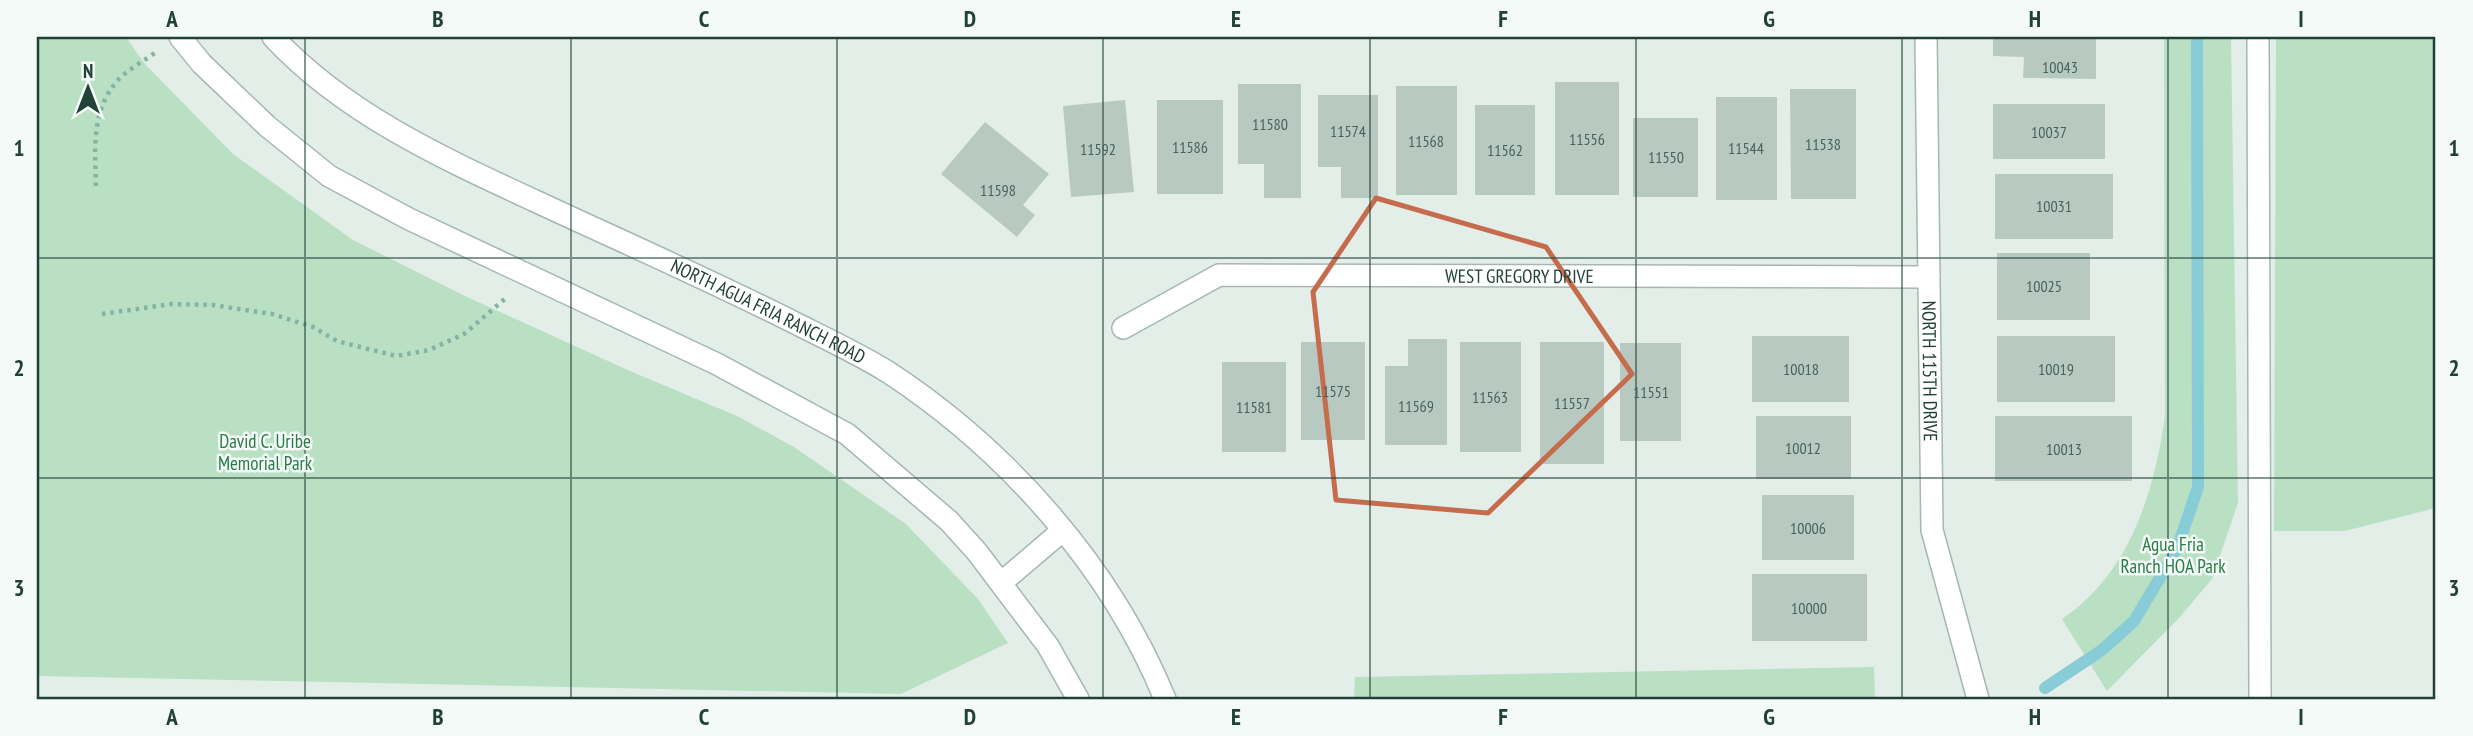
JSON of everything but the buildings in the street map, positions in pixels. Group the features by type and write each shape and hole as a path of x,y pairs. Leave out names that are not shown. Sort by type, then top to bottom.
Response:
{"street":[{"name":"NORTH AGUA FRIA RANCH ROAD","path":"272,37 325,84 381,123 438,156 762,306 886,371 968,431 1036,497 1118,607 1149,662 1165,699"},
{"name":"NORTH 115TH DRIVE","path":"1926,37 1932,530 1978,699"},
{"path":"2258,37 2260,699"},
{"path":"172,41 202,64 267,126 329,176 409,219 717,364 846,434 949,521 977,552 1048,646 1078,699"},
{"name":"WEST GREGORY DRIVE","path":"1123,328 1219,275 1928,277"},
{"path":"1001,583 1062,531"}],"path":[{"path":"96,187 97,117 106,98 118,79 172,41"},
{"path":"102,314 172,304 213,305 272,314 313,327 337,341 396,356 429,350 464,334 530,277"}],"highlighted area":[{"path":"1376,198 1546,247 1632,374 1488,513 1336,500 1313,292"}],"green space":[{"name":"David C. Uribe Memorial Park","path":"37,37 126,37 145,64 233,154 353,240 463,295 737,416 794,447 906,524 978,599 1008,643 901,694 37,676"},
{"name":"Agua Fria Ranch HOA Park","path":"2164,37 2231,37 2238,503 2212,579 2180,617 2107,691 2062,619 2105,579 2122,555 2146,502 2160,445 2165,416"},
{"path":"2276,37 2436,37 2436,508 2345,531 2274,531"},
{"path":"1874,667 1875,699 1354,699 1355,677"}],"waterway":[{"path":"2045,688 2102,650 2134,621 2177,549 2198,487 2197,37"}]}
